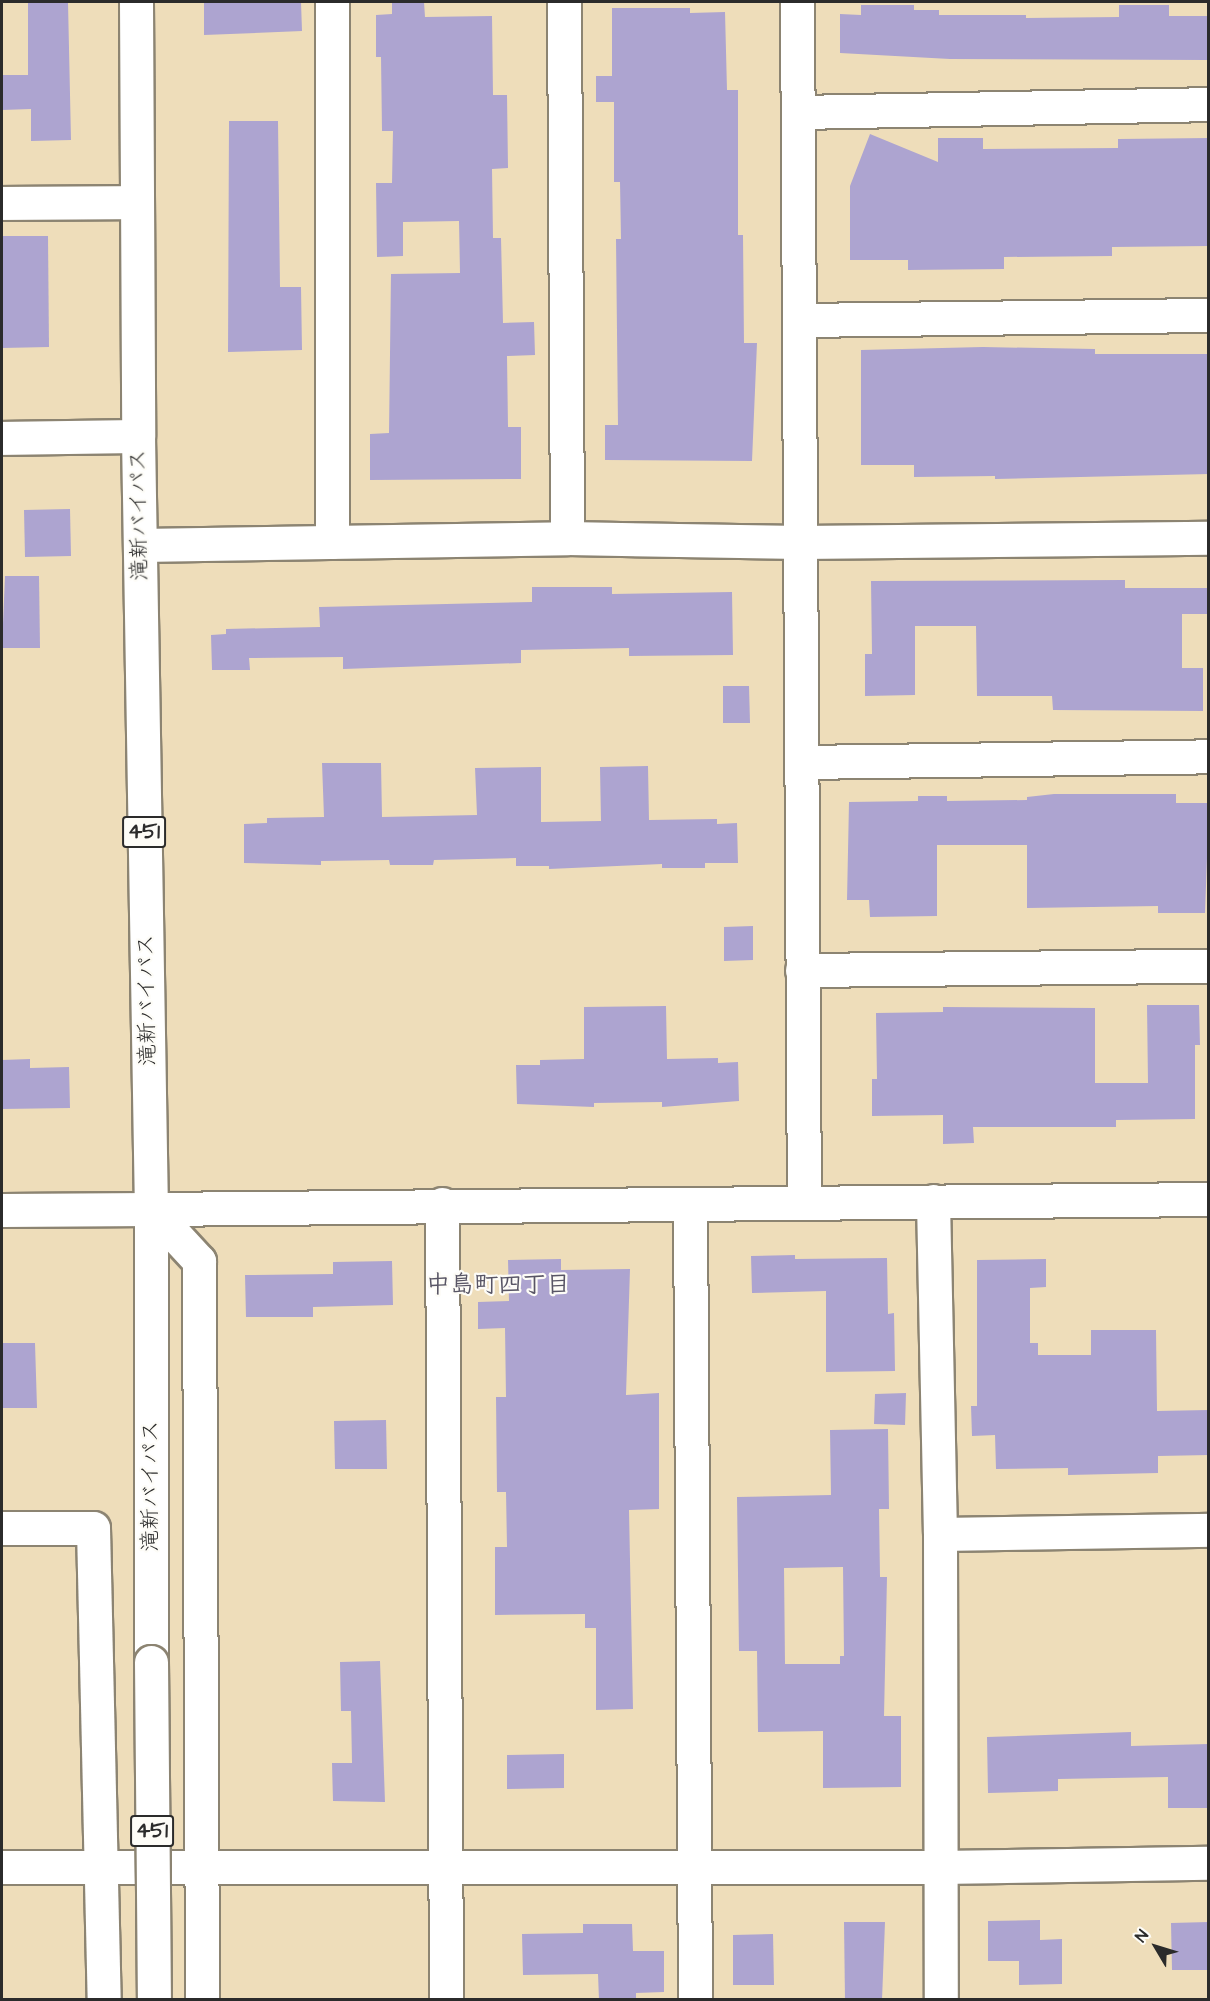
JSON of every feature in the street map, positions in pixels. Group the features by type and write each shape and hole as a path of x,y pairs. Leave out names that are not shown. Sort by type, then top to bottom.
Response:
{"main road":[{"name":"滝新バイパス","path":"136,2 138,436 151,1209 154,2000"},
{"path":"332,2 333,542"},
{"path":"564,2 567,538"},
{"path":"797,2 804,1202"},
{"path":"798,112 1209,104"},
{"path":"2,202 136,202"},
{"path":"799,320 1209,315"},
{"path":"2,438 138,436"},
{"path":"140,545 567,538 800,542 1209,538"},
{"path":"802,762 1209,756"},
{"path":"802,970 1209,966"},
{"path":"2,1210 442,1204 1209,1199"},
{"path":"933,1201 940,1534 941,2000"},
{"path":"442,1204 443,1866 446,2000"},
{"path":"690,1204 695,2000"},
{"path":"151,1209 199,1262 202,2000"},
{"path":"2,1528 93,1528 104,2000"},
{"path":"940,1534 1209,1530"},
{"path":"2,1867 694,1868 1209,1863"}],"building":[{"path":"28,2 68,2 71,140 31,141 31,109 2,110 2,75 28,75"},
{"path":"204,2 301,2 302,31 204,35"},
{"path":"392,2 424,2 425,17 492,16 493,95 507,95 508,168 492,169 493,238 501,238 503,323 534,322 535,355 507,356 508,427 521,427 521,479 370,480 370,434 389,433 391,274 460,273 459,221 403,222 403,256 377,257 376,183 392,183 393,131 382,131 381,57 376,57 376,15 392,14"},
{"path":"861,5 914,5 914,10 939,10 939,15 1026,15 1026,18 1119,17 1119,5 1169,5 1169,16 1209,16 1209,60 950,59 840,53 840,14 861,15"},
{"path":"612,8 690,8 690,13 725,12 727,90 738,90 738,235 743,235 744,343 757,343 752,461 605,460 605,425 618,425 616,239 621,239 620,182 614,182 614,102 596,102 596,76 612,76"},
{"path":"229,121 278,121 280,287 301,287 302,350 228,352"},
{"path":"870,134 938,162 938,138 983,138 983,149 1118,148 1118,139 1209,138 1209,246 1112,247 1112,256 1004,257 1004,269 908,270 908,260 850,260 850,186"},
{"path":"2,236 48,236 49,347 2,348"},
{"path":"983,347 1095,349 1095,354 1209,354 1209,474 995,479 995,476 914,477 914,465 861,465 861,350"},
{"path":"70,509 71,556 25,557 24,510"},
{"path":"5,576 39,576 40,648 2,648"},
{"path":"1125,580 1125,588 1209,588 1209,614 1182,614 1182,668 1203,668 1203,711 1053,710 1052,696 977,696 976,626 915,626 915,695 865,696 865,654 872,654 871,581"},
{"path":"532,587 612,587 612,594 732,592 733,655 629,656 629,648 521,650 521,663 343,669 343,657 249,658 250,670 212,670 211,635 226,634 226,629 320,627 319,607 532,602"},
{"path":"723,686 749,686 750,723 723,723"},
{"path":"322,763 381,763 382,817 477,815 475,768 541,767 541,822 601,821 600,767 648,766 649,820 717,819 717,824 737,823 738,863 705,863 705,868 662,868 662,864 549,869 549,866 516,866 516,858 434,860 433,865 390,865 389,860 321,861 321,865 244,863 244,824 267,823 267,818 324,817"},
{"path":"1054,794 1176,794 1176,803 1209,803 1205,913 1158,913 1158,906 1027,908 1027,845 937,845 937,916 870,917 869,900 847,900 849,802 918,801 918,796 947,796 947,801 1027,800 1027,797"},
{"path":"753,926 753,960 724,961 724,927"},
{"path":"1147,1005 1199,1005 1200,1045 1195,1045 1195,1119 1116,1120 1116,1127 973,1127 974,1143 943,1144 943,1115 872,1116 872,1079 877,1079 876,1013 943,1012 943,1007 1095,1008 1095,1083 1148,1083"},
{"path":"666,1006 667,1059 718,1058 718,1063 738,1062 739,1101 662,1107 662,1102 594,1103 594,1107 517,1104 516,1065 540,1065 540,1060 584,1059 584,1007"},
{"path":"30,1059 30,1068 69,1067 70,1108 2,1109 2,1060"},
{"path":"795,1255 795,1259 887,1258 888,1314 894,1313 895,1371 826,1372 826,1291 752,1293 751,1256"},
{"path":"561,1259 561,1270 630,1269 626,1395 659,1393 659,1509 629,1510 633,1709 596,1710 596,1628 585,1628 585,1614 495,1615 495,1547 507,1547 506,1492 497,1492 496,1397 506,1397 505,1328 478,1329 478,1302 509,1301 508,1260"},
{"path":"1046,1259 1046,1287 1030,1288 1030,1343 1038,1343 1038,1355 1091,1355 1091,1330 1156,1330 1157,1411 1209,1410 1209,1455 1158,1456 1158,1473 1068,1475 1068,1468 996,1469 995,1435 972,1436 971,1406 977,1406 977,1260"},
{"path":"392,1261 393,1305 313,1307 313,1317 246,1317 245,1275 333,1274 333,1262"},
{"path":"2,1343 35,1343 37,1408 2,1408"},
{"path":"906,1393 905,1425 874,1424 875,1394"},
{"path":"386,1420 387,1469 335,1469 334,1421"},
{"path":"888,1429 889,1509 879,1509 880,1577 887,1577 884,1716 901,1716 901,1787 823,1788 823,1731 758,1732 757,1651 739,1651 737,1497 831,1495 830,1430","holes":["843,1567 844,1656 840,1656 840,1664 785,1664 784,1568"]},
{"path":"380,1661 385,1802 333,1801 332,1763 352,1763 351,1711 341,1711 340,1662"},
{"path":"1131,1732 1131,1746 1209,1744 1209,1808 1168,1808 1168,1777 1058,1779 1058,1791 988,1793 987,1737"},
{"path":"564,1754 564,1788 507,1789 507,1755"},
{"path":"1040,1920 1040,1940 1062,1939 1062,1984 1019,1985 1019,1961 988,1961 988,1921"},
{"path":"844,1922 885,1922 882,2000 845,2000"},
{"path":"1209,1922 1209,1970 1172,1970 1171,1923"},
{"path":"583,1924 632,1924 633,1951 664,1951 664,1992 636,1993 636,2000 599,2000 598,1974 523,1975 522,1934 583,1933"},
{"path":"773,1934 774,1985 733,1985 733,1935"}],"district":[{"name":"中島町四丁目","path":"498,1286"}]}
